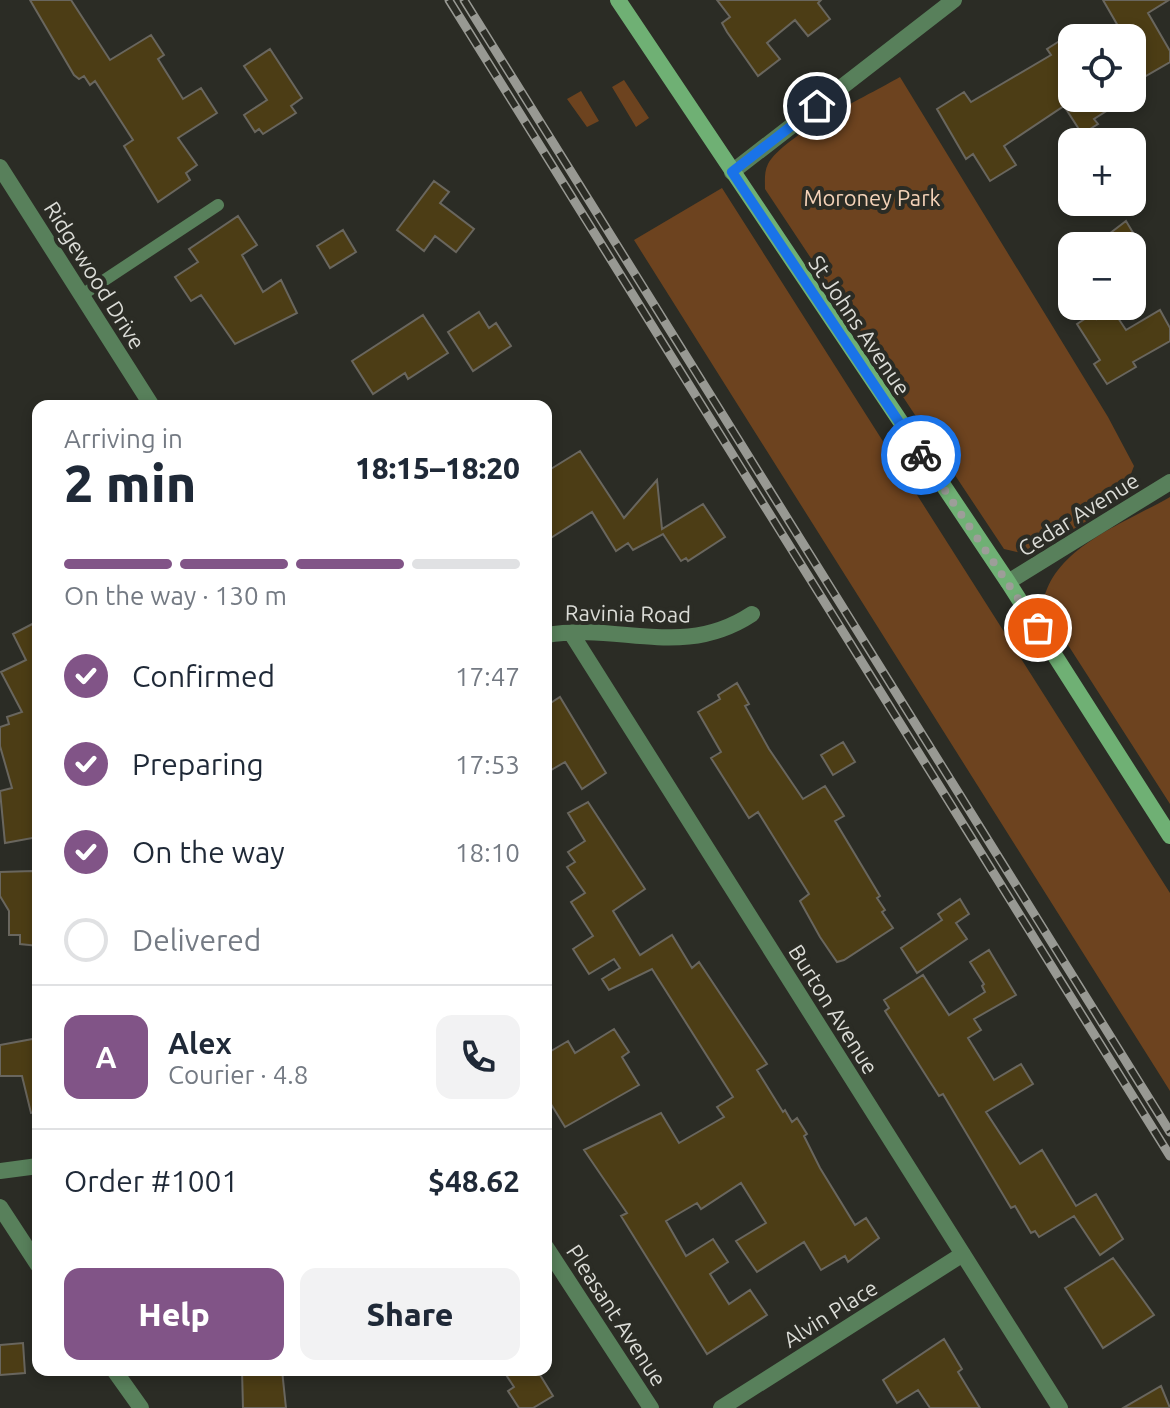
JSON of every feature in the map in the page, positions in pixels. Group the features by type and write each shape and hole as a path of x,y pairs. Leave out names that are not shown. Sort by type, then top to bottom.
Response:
{"street":[{"name":"St Johns Avenue","path":"618,0 1008,582 1170,836"},
{"path":"732,172 954,0"},
{"name":"Ridgewood Drive","path":"0,167 148,400"},
{"name":"Cedar Avenue","path":"1008,582 1170,482"},
{"name":"Ravinia Road","path":"552,635 694,638 731,627 752,614"},
{"name":"Burton Avenue","path":"571,633 1060,1408"},
{"path":"0,1171 32,1167"},
{"path":"0,1207 32,1256"},
{"name":"Alvin Place","path":"721,1408 963,1254"},
{"name":"Pleasant Avenue","path":"552,1256 651,1408"},
{"path":"118,1376 141,1408"}],"lane":[{"path":"82,295 218,205"}],"green space":[{"name":"Moroney Park","path":"900,77 1108,417 1134,466 1122,497 1046,546 1025,554 1004,549 765,189 768,164 791,141 828,116"},
{"path":"624,80 649,118 636,127 612,87"},
{"path":"581,91 599,121 587,127 567,99"},
{"path":"722,188 1170,893 1170,1091 634,240"},
{"path":"1170,497 1170,804 1043,606 1048,586 1059,568 1074,553 1113,527"}],"building":[{"path":"30,0 71,0 110,60 151,35 164,55 158,59 183,99 201,88 217,113 178,138 197,165 186,173 190,180 158,202 124,146 133,140 95,81 90,85 84,76 79,79 74,75"},
{"path":"717,0 821,0 818,3 830,19 808,36 795,20 767,43 780,59 758,76 722,23 730,17"},
{"path":"1103,0 1169,0 1148,13 1170,51 1170,62 1146,76 1146,24 1117,24"},
{"path":"1058,42 1058,110 1004,146 1016,165 990,181 973,154 966,159 937,109 964,92 971,102 1051,55 1047,49"},
{"path":"270,49 302,98 291,106 296,113 263,134 259,129 255,132 244,115 267,100 244,66"},
{"path":"1068,112 1105,112 1094,119 1098,124 1092,128 1078,128"},
{"path":"434,181 449,192 440,203 474,229 456,252 435,236 424,251 397,230"},
{"path":"238,216 257,245 242,255 263,292 281,280 297,313 235,344 201,295 191,301 175,277 198,262 189,249"},
{"path":"1126,221 1133,232 1112,232"},
{"path":"343,230 356,252 330,268 317,246"},
{"path":"1160,310 1170,328 1170,341 1133,362 1136,367 1107,384 1094,364 1100,360 1077,324 1083,320 1119,320 1126,330"},
{"path":"479,312 489,328 496,323 511,346 473,371 448,332"},
{"path":"423,315 448,353 408,379 405,373 373,394 352,361"},
{"path":"580,451 624,518 657,480 662,529 703,504 725,537 688,561 686,558 681,561 663,534 633,550 628,543 616,551 592,512 552,537 552,468"},
{"path":"32,624 32,838 5,843 0,791 12,788 0,746 0,727 9,724 7,717 22,712 1,672 26,660 13,634"},
{"path":"737,683 749,704 745,706 769,749 803,799 825,786 844,816 835,821 880,896 877,898 885,910 882,912 893,928 844,960 837,962 820,937 800,901 809,894 758,812 749,818 711,758 721,752 698,712 720,699 718,695"},
{"path":"560,697 606,773 582,789 565,762 552,770 552,702"},
{"path":"843,742 855,762 833,775 821,755"},
{"path":"588,802 645,889 613,911 640,955 672,935 692,968 699,962 767,1064 757,1070 783,1112 785,1110 792,1122 797,1118 820,1168 855,1225 866,1218 879,1238 848,1262 845,1256 821,1270 804,1242 757,1272 736,1241 766,1223 741,1183 701,1209 697,1203 666,1221 686,1256 713,1239 728,1262 710,1274 729,1304 750,1290 767,1315 707,1354 621,1216 627,1213 584,1150 661,1113 679,1143 724,1117 717,1107 733,1097 652,969 609,990 602,979 620,968 614,959 589,974 573,949 593,936 571,902 585,893 567,867 575,862 568,852 585,841 568,813"},
{"path":"32,871 32,945 20,944 20,935 9,935 9,911 0,896 0,872"},
{"path":"960,899 969,914 956,923 967,939 917,973 901,948 942,920 938,914"},
{"path":"989,950 1016,995 974,1019 981,1030 968,1038 994,1080 1021,1064 1033,1084 986,1112 1020,1164 1042,1150 1076,1206 1096,1194 1123,1239 1100,1255 1074,1216 1039,1237 1035,1231 1031,1233 1015,1206 1011,1208 943,1094 939,1096 885,1011 889,1008 884,1000 923,975 949,1015 985,992 984,984 970,962"},
{"path":"614,1029 629,1052 622,1057 639,1085 565,1127 552,1106 552,1050 568,1041 575,1053"},
{"path":"32,1039 32,1113 22,1076 0,1076 0,1045"},
{"path":"1113,1258 1154,1315 1103,1348 1065,1288"},
{"path":"944,1339 962,1369 958,1372 980,1408 930,1408 918,1390 897,1403 883,1380"},
{"path":"23,1343 25,1373 0,1375 0,1345"},
{"path":"242,1376 283,1376 286,1408 243,1408"},
{"path":"507,1376 541,1376 553,1396 533,1408 519,1408 508,1391 514,1387"},
{"path":"1161,1386 1170,1408 1123,1408"}],"railway":[{"path":"449,0 1170,1156"},
{"path":"464,0 1170,1132"}],"way so far":[{"path":"921,455 1038,628"}],"route":[{"path":"817,106 732,172 921,455"}]}
